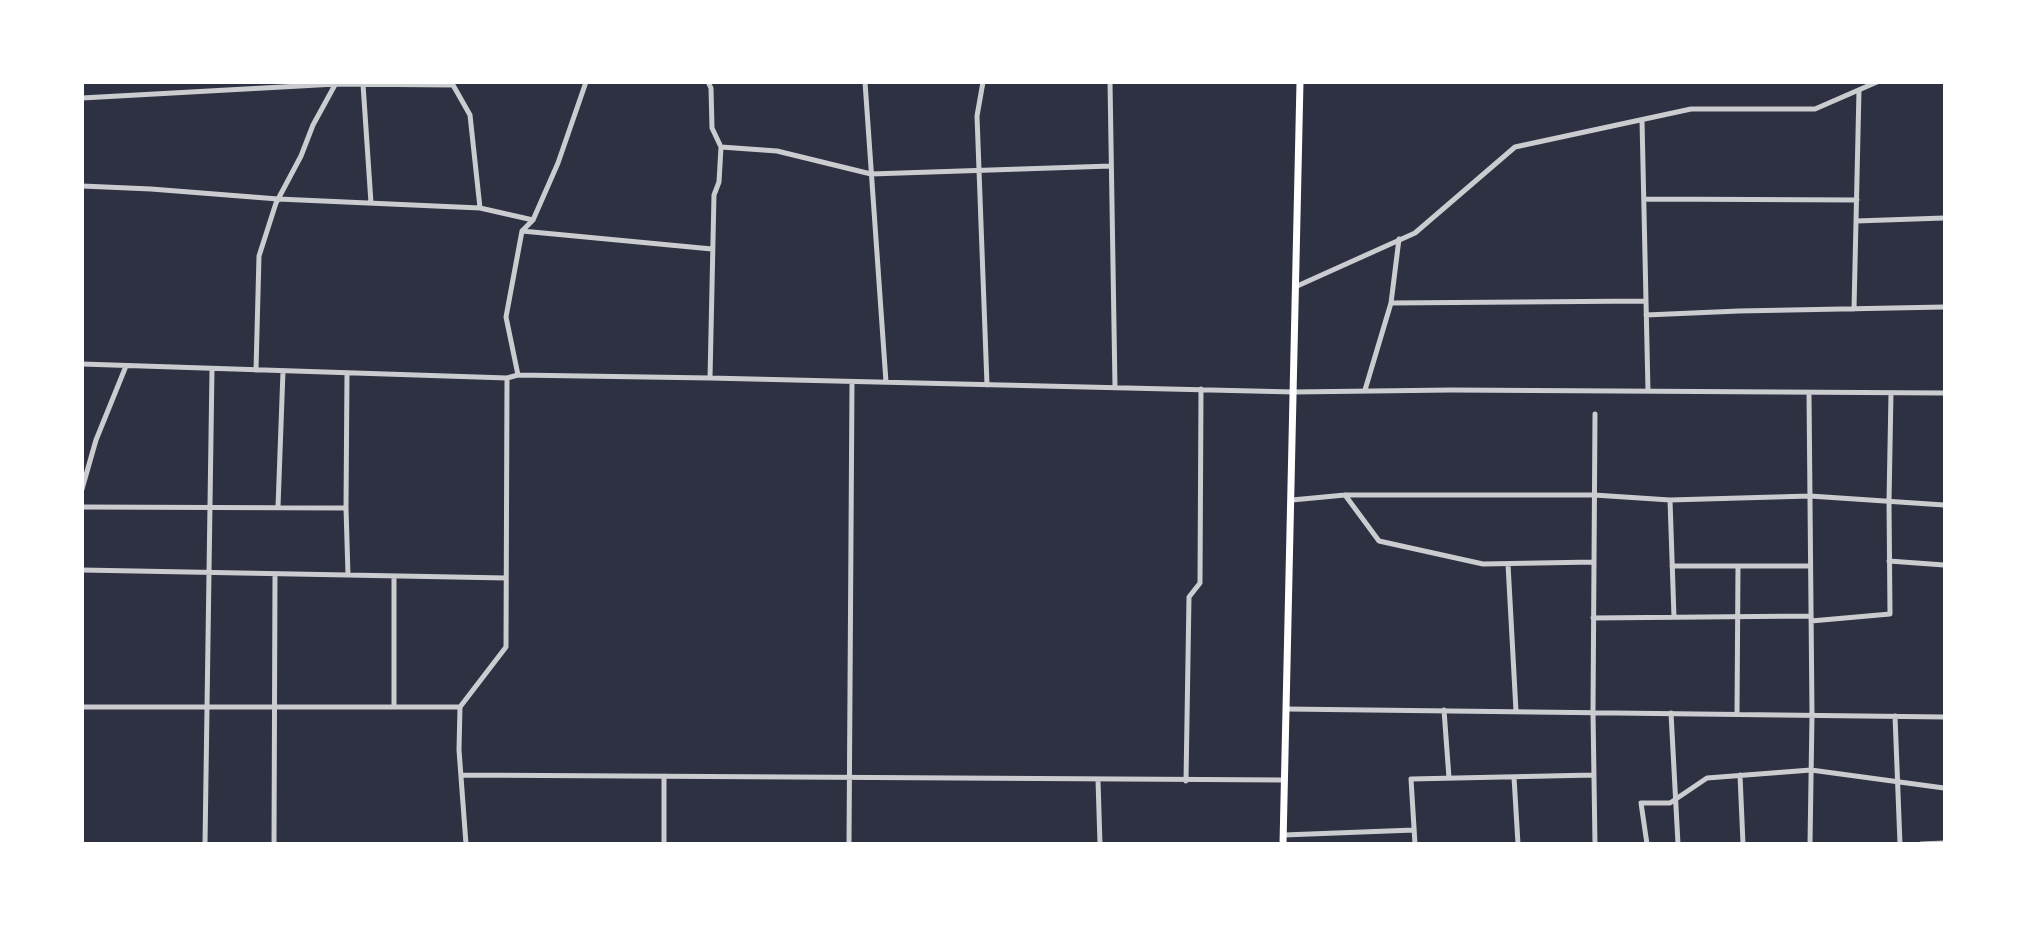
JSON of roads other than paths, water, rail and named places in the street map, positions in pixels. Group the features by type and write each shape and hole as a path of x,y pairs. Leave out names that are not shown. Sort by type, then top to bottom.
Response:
{"main road":[{"path":"1284,843 1299,82"}],"street":[{"path":"518,375 506,317 522,231 533,220 558,163 586,82"},
{"path":"708,82 711,88 712,128 721,147 719,182 714,195 710,378"},
{"path":"866,82 886,382"},
{"path":"983,82 977,116 987,385"},
{"path":"1110,82 1115,387"},
{"path":"1295,287 1414,233 1515,147 1691,109 1815,109 1877,82"},
{"path":"82,98 336,83 453,84 470,115 480,208"},
{"path":"256,370 259,256 278,199 336,83"},
{"path":"363,84 371,203"},
{"path":"1854,309 1859,90"},
{"path":"1642,120 1648,391"},
{"path":"721,147 777,151 871,174 1111,166"},
{"path":"82,186 278,199 480,208 533,220"},
{"path":"1644,199 1857,200"},
{"path":"1856,220 1944,218"},
{"path":"522,231 712,249"},
{"path":"1365,390 1391,303 1399,239"},
{"path":"1391,303 1646,301"},
{"path":"1646,315 1944,307"},
{"path":"82,364 507,378 518,375 710,378 1294,393 1365,390 1944,393"},
{"path":"82,489 126,366"},
{"path":"205,843 212,369"},
{"path":"278,507 282,371"},
{"path":"347,373 348,575"},
{"path":"466,843 461,774 460,707 506,647 507,378"},
{"path":"849,843 852,382"},
{"path":"1186,781 1189,597 1200,583 1201,389"},
{"path":"1809,393 1812,715 1810,843"},
{"path":"1593,618 1811,619 1890,614 1891,393"},
{"path":"1595,414 1593,618 1595,843"},
{"path":"82,458 92,456"},
{"path":"1345,495 1379,541 1483,564 1594,562"},
{"path":"1292,500 1345,495 1594,495 1670,500 1810,496 1944,505"},
{"path":"1670,500 1674,617"},
{"path":"82,507 346,508"},
{"path":"1889,561 1944,565"},
{"path":"1508,564 1516,711"},
{"path":"1672,566 1810,566"},
{"path":"1737,714 1738,566"},
{"path":"82,570 506,578"},
{"path":"274,843 275,574"},
{"path":"393,576 394,707"},
{"path":"82,707 460,707"},
{"path":"1286,709 1944,717"},
{"path":"1444,710 1449,778"},
{"path":"1671,713 1677,843"},
{"path":"1895,716 1900,843"},
{"path":"1647,843 1641,803 1670,803 1707,778 1811,770 1944,788"},
{"path":"461,774 1284,780"},
{"path":"664,776 664,843"},
{"path":"1415,843 1411,779 1594,776"},
{"path":"1740,776 1743,843"},
{"path":"1514,777 1518,843"},
{"path":"1098,780 1100,843"},
{"path":"1284,835 1414,831"},
{"path":"1921,843 1944,843"}]}
